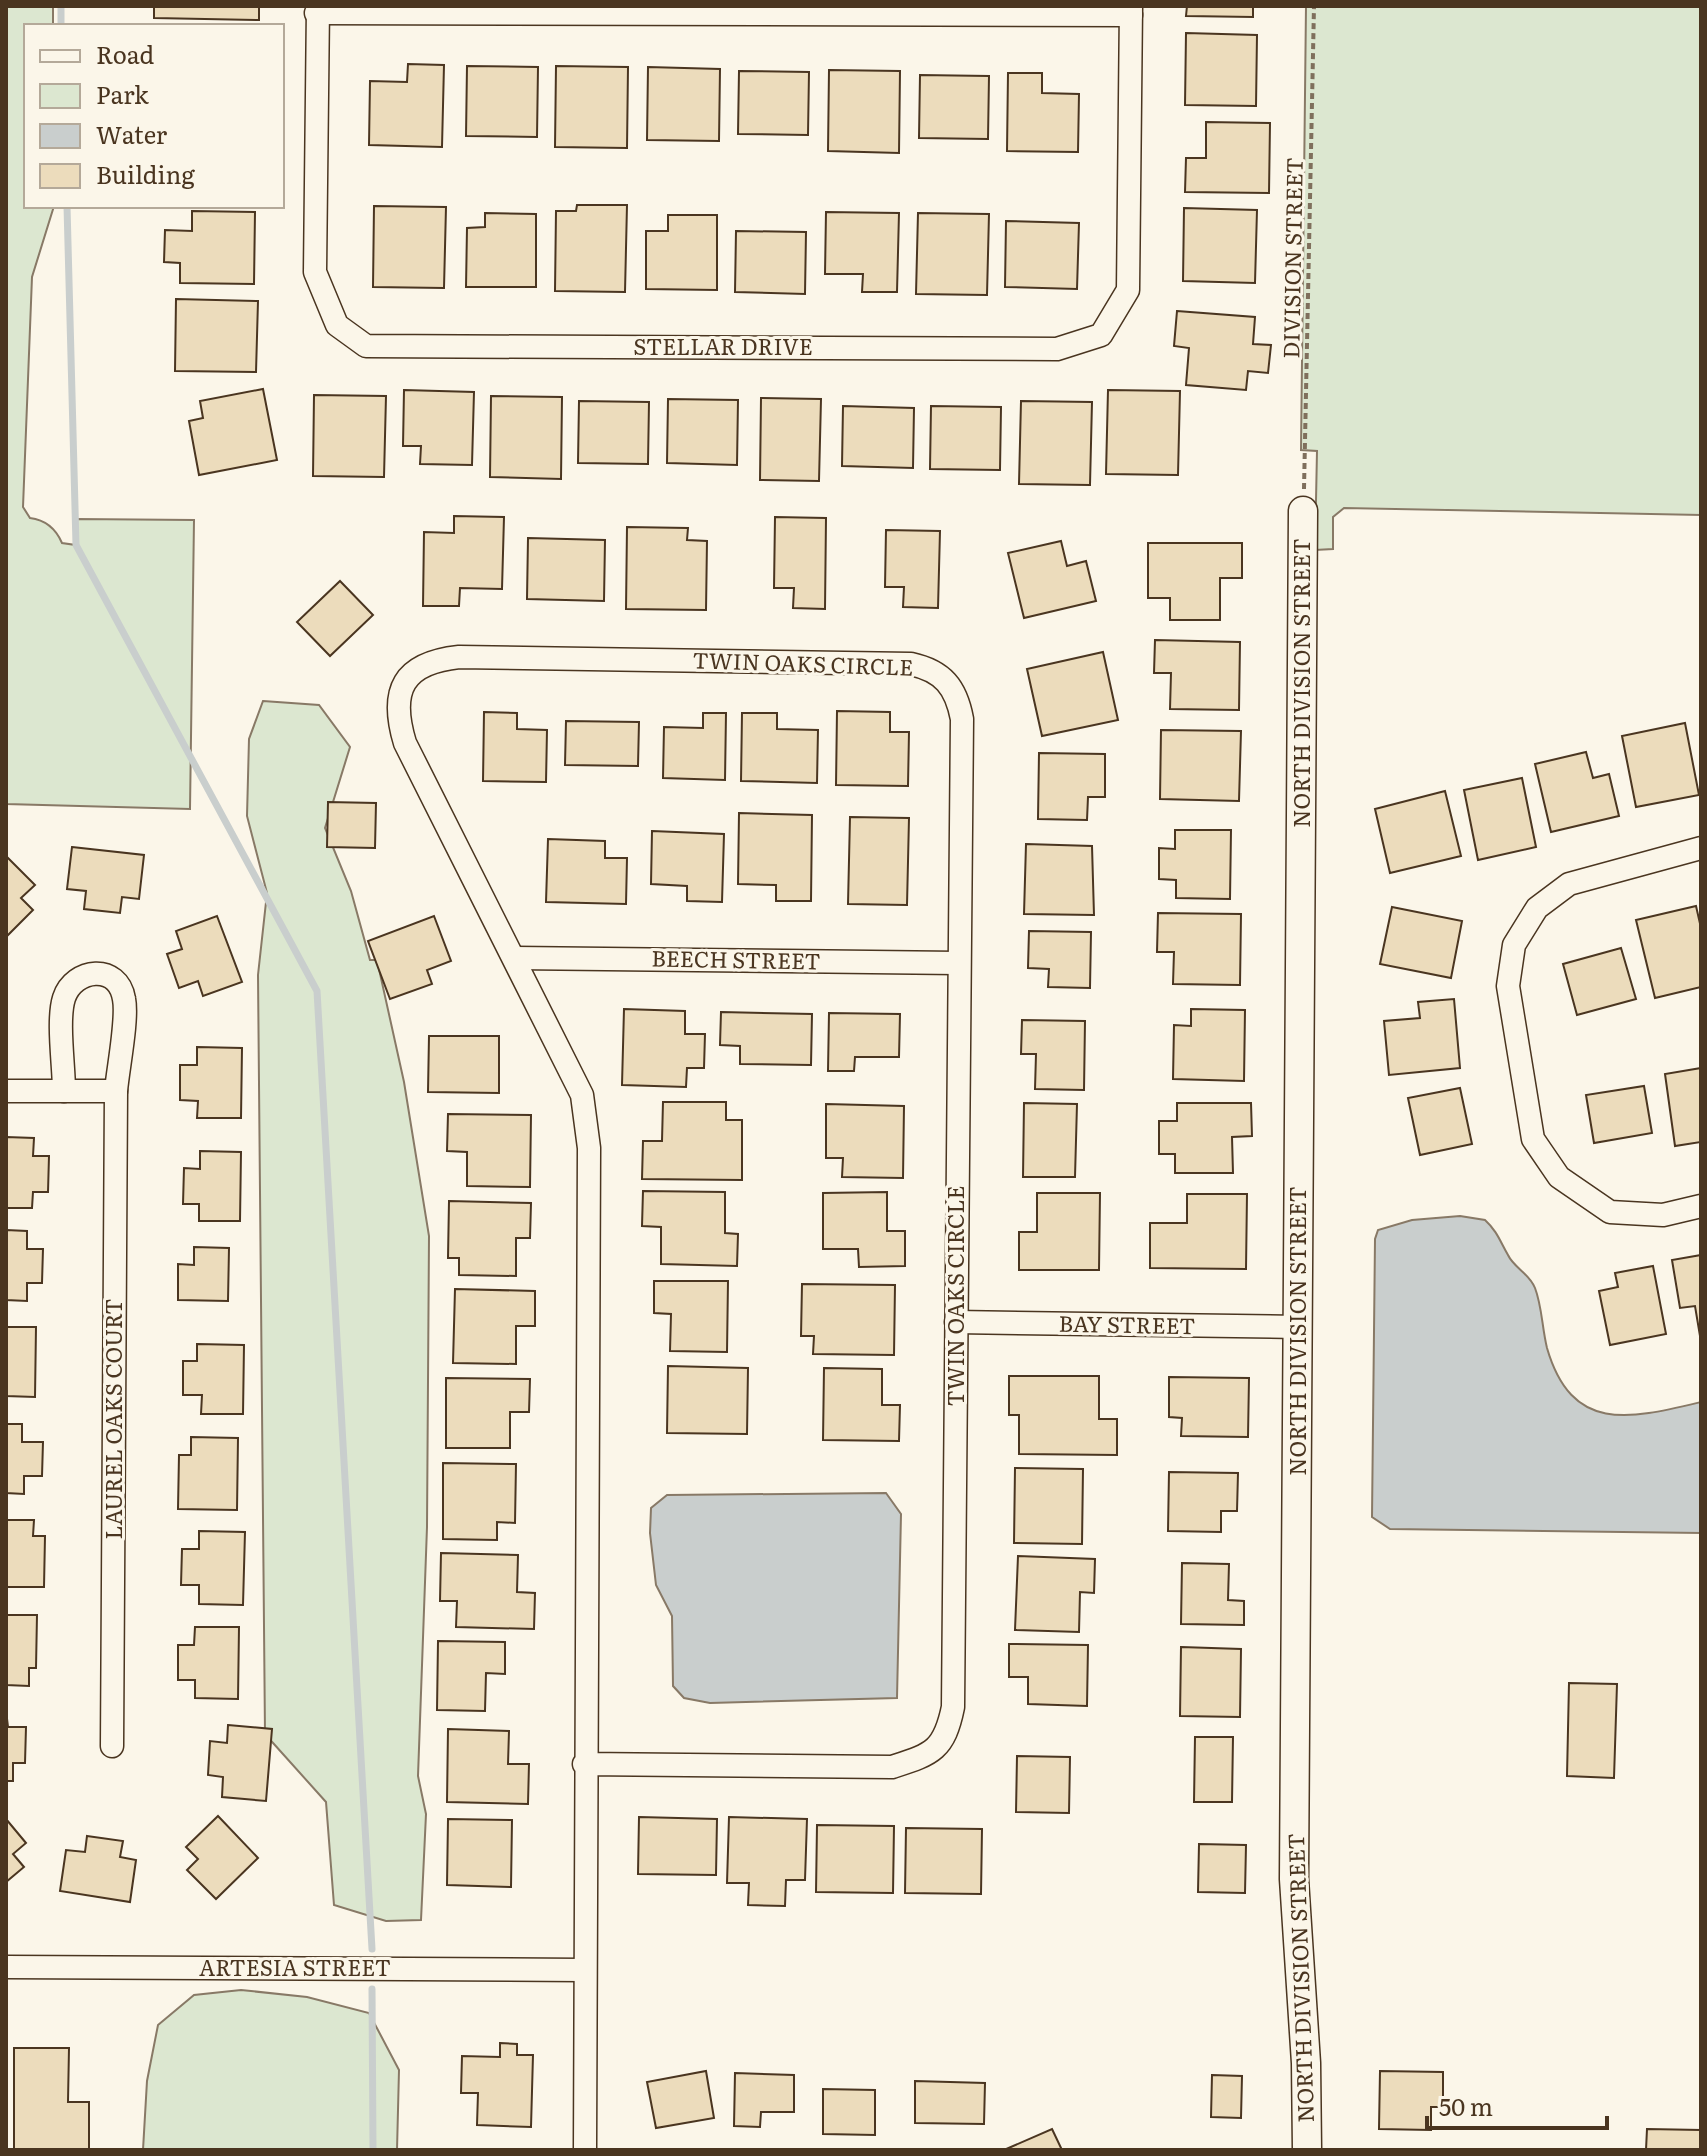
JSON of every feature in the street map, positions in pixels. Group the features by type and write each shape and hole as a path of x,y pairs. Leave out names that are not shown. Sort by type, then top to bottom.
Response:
{"street":[{"path":"317,10 1131,10"},
{"name":"STELLAR DRIVE","path":"317,10 315,272 337,325 366,346 1041,349 1057,349 1101,335 1128,290 1131,10"},
{"name":"NORTH DIVISION STREET","path":"1303,511 1294,1879 1306,2063 1307,2150"},
{"name":"TWIN OAKS CIRCLE","path":"584,1764 892,1767 930,1755 947,1735 953,1707 962,719 958,698 947,679 929,668 911,664 459,657 433,660 403,681 398,702 405,743 582,1095 586,1120 584,1764 585,2150"},
{"path":"1701,848 1569,884 1537,908 1514,945 1508,986 1533,1139 1559,1177 1610,1212 1663,1215 1701,1206"},
{"name":"BEECH STREET","path":"515,958 958,963"},
{"name":"LAUREL OAKS COURT","path":"64,1091 63,1002 71,982 85,973 104,974 117,982 124,999 116,1091 112,1746"},
{"path":"6,1091 116,1091"},
{"name":"BAY STREET","path":"956,1322 1298,1327"},
{"name":"ARTESIA STREET","path":"6,1967 584,1970"}],"path":[{"name":"DIVISION STREET","path":"1303,511 1314,6"}],"green space":[{"path":"6,6 53,6 53,24 24,24 24,208 53,208 32,277 23,507 30,518 50,526 62,543 76,545 77,519 194,520 190,809 6,804"},
{"path":"1306,6 1701,6 1701,515 1344,508 1333,517 1333,549 1315,550 1317,451 1301,450"},
{"path":"263,701 319,705 350,747 325,828 351,891 370,960 377,960 404,1082 429,1236 427,1527 418,1776 426,1814 421,1920 386,1921 334,1905 326,1802 265,1734 258,975 267,893 247,816 249,739"},
{"path":"241,1990 307,1997 369,2013 399,2070 397,2150 143,2150 147,2081 158,2025 194,1995"}],"water":[{"path":"1460,1216 1485,1220 1511,1260 1529,1278 1539,1302 1547,1348 1558,1376 1572,1395 1588,1407 1607,1414 1650,1413 1701,1402 1701,1533 1390,1529 1372,1517 1375,1239 1378,1230 1412,1220"},
{"path":"886,1493 901,1514 897,1698 710,1703 684,1698 673,1686 672,1616 656,1585 650,1533 651,1508 667,1495"}],"building":[{"path":"154,6 259,6 259,20 154,18"},
{"path":"1187,6 1253,6 1253,17 1186,16"},
{"path":"1186,33 1257,35 1256,106 1185,105"},
{"path":"408,64 444,65 442,147 369,145 370,81 407,82"},
{"path":"467,66 538,67 537,137 466,136"},
{"path":"556,66 628,67 627,148 555,147"},
{"path":"648,67 720,69 719,141 647,140"},
{"path":"829,70 900,71 899,153 828,151"},
{"path":"739,71 809,72 808,135 738,134"},
{"path":"1008,73 1042,73 1042,93 1079,94 1078,152 1007,151"},
{"path":"920,75 989,76 988,139 919,138"},
{"path":"1206,122 1270,123 1269,193 1185,192 1186,158 1206,158"},
{"path":"577,205 627,205 625,292 555,291 556,211 576,211"},
{"path":"374,206 446,207 444,288 373,287"},
{"path":"1184,208 1257,210 1255,283 1183,281"},
{"path":"192,211 255,212 254,284 180,283 180,263 164,262 165,230 192,231"},
{"path":"826,212 899,213 897,292 862,292 863,274 825,274"},
{"path":"485,213 536,214 536,287 466,287 467,228 485,227"},
{"path":"918,213 989,214 987,295 916,294"},
{"path":"668,215 717,215 717,290 646,289 646,231 668,231"},
{"path":"1006,221 1079,223 1077,289 1005,287"},
{"path":"736,231 806,232 805,294 735,292"},
{"path":"176,299 258,301 256,372 175,371"},
{"path":"1177,311 1255,317 1253,344 1271,345 1268,373 1248,371 1246,390 1186,385 1189,348 1174,346"},
{"path":"263,389 277,460 199,475 189,421 203,418 200,401"},
{"path":"404,390 474,392 472,465 420,464 421,446 403,446"},
{"path":"1108,390 1180,391 1178,475 1106,474"},
{"path":"314,395 386,396 384,477 313,476"},
{"path":"491,396 562,397 561,479 490,477"},
{"path":"761,398 821,399 819,481 760,480"},
{"path":"668,399 738,400 737,465 667,463"},
{"path":"579,401 649,402 648,464 578,463"},
{"path":"1021,401 1092,402 1090,485 1019,484"},
{"path":"843,406 914,408 913,468 842,466"},
{"path":"931,406 1001,407 1000,470 930,469"},
{"path":"454,516 504,517 502,589 460,588 459,606 423,606 424,532 454,533"},
{"path":"775,517 826,518 825,609 793,608 794,588 774,588"},
{"path":"627,527 688,528 687,540 707,541 706,610 626,609"},
{"path":"886,530 940,531 938,608 903,607 904,587 885,587"},
{"path":"528,538 605,540 604,601 527,599"},
{"path":"1061,541 1067,566 1086,561 1096,601 1024,618 1008,553"},
{"path":"1148,543 1242,543 1242,578 1220,578 1220,620 1170,620 1170,598 1148,598"},
{"path":"340,581 373,615 330,656 297,622"},
{"path":"1155,640 1240,642 1239,710 1170,709 1171,673 1154,673"},
{"path":"1103,652 1118,720 1042,736 1027,669"},
{"path":"837,711 890,712 890,732 909,732 908,786 836,785"},
{"path":"484,712 517,713 517,729 547,730 546,782 483,781"},
{"path":"703,713 726,713 725,780 663,778 664,727 703,728"},
{"path":"742,713 777,713 777,729 818,730 817,783 741,781"},
{"path":"566,721 639,722 638,766 565,765"},
{"path":"1685,723 1699,795 1636,807 1622,736"},
{"path":"1161,730 1241,731 1239,801 1160,799"},
{"path":"1586,752 1593,778 1609,774 1619,816 1551,832 1535,764"},
{"path":"1039,753 1105,754 1105,797 1088,797 1087,820 1038,819"},
{"path":"1522,778 1536,847 1478,860 1464,790"},
{"path":"1445,791 1461,856 1390,873 1375,809"},
{"path":"328,802 376,803 375,848 327,847"},
{"path":"739,813 812,815 811,901 776,901 776,885 738,884"},
{"path":"850,817 909,818 907,905 848,904"},
{"path":"1175,830 1231,830 1230,899 1176,898 1176,880 1159,879 1159,848 1175,849"},
{"path":"652,831 724,834 722,902 687,901 687,886 651,884"},
{"path":"548,839 605,841 605,858 627,858 626,904 546,902"},
{"path":"1026,844 1092,846 1094,915 1024,914"},
{"path":"72,847 144,855 139,899 122,897 120,913 84,909 86,891 67,889"},
{"path":"6,856 35,885 21,898 33,910 7,936"},
{"path":"1696,906 1701,928 1701,987 1655,998 1636,920"},
{"path":"1392,907 1462,921 1451,978 1380,964"},
{"path":"1158,913 1241,914 1240,985 1173,984 1174,952 1157,952"},
{"path":"217,916 242,982 203,996 198,981 179,988 167,954 182,949 176,931"},
{"path":"434,916 451,961 427,970 432,984 390,999 368,941"},
{"path":"1029,931 1091,932 1090,988 1048,987 1049,969 1028,968"},
{"path":"1621,948 1636,999 1577,1015 1563,964"},
{"path":"1454,999 1460,1068 1389,1075 1384,1021 1420,1018 1418,1002"},
{"path":"624,1009 685,1011 685,1034 705,1034 704,1068 687,1068 686,1087 622,1085"},
{"path":"1191,1009 1245,1010 1244,1081 1173,1079 1174,1025 1191,1026"},
{"path":"721,1012 812,1014 811,1065 740,1064 740,1046 720,1045"},
{"path":"829,1013 900,1014 899,1057 855,1057 854,1071 828,1071"},
{"path":"1022,1020 1085,1021 1084,1090 1035,1089 1036,1054 1021,1054"},
{"path":"429,1036 499,1036 499,1093 428,1092"},
{"path":"197,1047 242,1048 241,1118 197,1118 198,1101 180,1100 180,1065 197,1065"},
{"path":"1701,1068 1701,1142 1675,1146 1665,1074"},
{"path":"1644,1086 1652,1133 1594,1143 1586,1095"},
{"path":"1460,1088 1472,1144 1420,1155 1408,1098"},
{"path":"663,1102 726,1102 726,1120 742,1120 742,1180 642,1179 643,1141 662,1141"},
{"path":"1024,1103 1077,1104 1075,1177 1023,1177"},
{"path":"1177,1103 1251,1103 1252,1136 1232,1137 1233,1173 1175,1173 1175,1154 1159,1154 1159,1121 1177,1121"},
{"path":"826,1104 904,1106 903,1178 842,1177 843,1158 826,1158"},
{"path":"448,1114 531,1115 530,1187 467,1186 467,1152 447,1151"},
{"path":"6,1137 34,1138 33,1156 49,1156 48,1192 33,1192 32,1208 6,1208"},
{"path":"200,1151 241,1152 240,1221 199,1221 199,1204 183,1204 184,1168 200,1169"},
{"path":"643,1191 725,1192 725,1233 738,1234 737,1266 661,1264 661,1227 642,1226"},
{"path":"887,1192 887,1231 905,1231 905,1266 859,1267 858,1249 823,1249 823,1193"},
{"path":"1037,1193 1100,1193 1099,1270 1019,1270 1019,1232 1037,1232"},
{"path":"1187,1194 1247,1194 1246,1269 1150,1268 1150,1223 1187,1223"},
{"path":"449,1201 531,1203 530,1238 516,1238 516,1276 459,1275 459,1258 448,1258"},
{"path":"6,1230 27,1231 27,1249 43,1249 42,1283 27,1283 27,1301 6,1300"},
{"path":"194,1247 229,1248 228,1301 178,1300 178,1264 194,1265"},
{"path":"1701,1255 1700,1336 1695,1306 1680,1308 1672,1260"},
{"path":"1653,1266 1666,1334 1610,1345 1599,1291 1618,1287 1615,1273"},
{"path":"654,1281 728,1281 727,1352 670,1351 671,1314 654,1313"},
{"path":"802,1284 895,1285 894,1355 813,1354 814,1336 801,1336"},
{"path":"455,1289 535,1291 535,1326 516,1326 516,1364 453,1363"},
{"path":"6,1327 36,1327 35,1397 6,1396"},
{"path":"197,1344 244,1345 243,1414 201,1414 202,1395 183,1395 183,1361 197,1361"},
{"path":"668,1366 748,1368 747,1434 667,1433"},
{"path":"824,1368 882,1369 882,1405 900,1405 899,1441 823,1440"},
{"path":"1009,1376 1099,1376 1099,1419 1117,1419 1117,1455 1019,1454 1019,1415 1009,1415"},
{"path":"1169,1377 1249,1378 1248,1437 1181,1436 1182,1418 1169,1417"},
{"path":"446,1378 530,1379 529,1412 510,1412 510,1448 446,1448"},
{"path":"6,1424 22,1424 22,1442 43,1442 42,1476 24,1476 24,1494 6,1493"},
{"path":"191,1437 238,1438 237,1510 178,1509 179,1455 191,1455"},
{"path":"443,1463 516,1464 515,1523 497,1522 497,1540 443,1539"},
{"path":"1015,1468 1083,1469 1082,1544 1014,1543"},
{"path":"1169,1472 1238,1473 1237,1511 1221,1511 1221,1532 1168,1531"},
{"path":"6,1520 34,1520 33,1536 45,1536 44,1587 6,1587"},
{"path":"199,1531 245,1532 243,1605 199,1604 199,1585 181,1585 182,1549 199,1549"},
{"path":"441,1553 518,1555 517,1592 535,1593 534,1629 456,1627 457,1601 440,1601"},
{"path":"1018,1556 1095,1559 1094,1593 1080,1592 1079,1632 1015,1630"},
{"path":"1182,1563 1229,1564 1228,1600 1244,1601 1244,1625 1181,1624"},
{"path":"6,1615 37,1615 36,1668 29,1668 29,1686 6,1685"},
{"path":"195,1627 239,1627 238,1699 195,1698 195,1680 178,1680 178,1645 194,1645"},
{"path":"438,1641 505,1642 505,1674 486,1673 485,1711 437,1710"},
{"path":"1009,1644 1088,1645 1087,1706 1028,1704 1028,1677 1009,1677"},
{"path":"1181,1647 1241,1649 1240,1717 1180,1716"},
{"path":"1569,1683 1617,1684 1614,1778 1567,1776"},
{"path":"6,1710 8,1727 26,1727 25,1763 13,1763 13,1781 6,1781"},
{"path":"228,1725 272,1729 266,1801 222,1797 223,1777 208,1775 210,1741 227,1743"},
{"path":"448,1729 509,1731 508,1764 529,1764 528,1804 447,1802"},
{"path":"1195,1737 1233,1737 1232,1802 1194,1802"},
{"path":"1017,1756 1070,1757 1069,1813 1016,1812"},
{"path":"218,1816 258,1858 216,1899 187,1870 198,1859 186,1847"},
{"path":"639,1817 717,1819 716,1875 638,1874"},
{"path":"729,1817 807,1819 805,1880 786,1880 785,1906 748,1905 749,1883 727,1883"},
{"path":"6,1819 26,1843 13,1854 24,1867 6,1882"},
{"path":"448,1819 512,1820 511,1887 447,1885"},
{"path":"817,1825 894,1826 893,1893 816,1892"},
{"path":"906,1828 982,1829 981,1894 905,1893"},
{"path":"87,1836 123,1841 120,1857 136,1860 130,1902 60,1891 66,1850 85,1852"},
{"path":"1199,1844 1246,1845 1245,1893 1198,1892"},
{"path":"500,2043 517,2044 517,2055 533,2055 531,2127 477,2125 478,2093 461,2093 462,2056 500,2057"},
{"path":"14,2048 69,2048 68,2102 89,2102 89,2150 14,2150"},
{"path":"706,2071 714,2118 656,2128 647,2082"},
{"path":"1380,2071 1443,2072 1443,2107 1431,2107 1431,2130 1379,2129"},
{"path":"735,2073 794,2075 794,2112 761,2112 760,2127 734,2126"},
{"path":"1212,2075 1242,2076 1241,2118 1211,2117"},
{"path":"915,2081 985,2083 984,2124 915,2123"},
{"path":"823,2089 875,2090 875,2135 823,2134"},
{"path":"1052,2129 1062,2150 1004,2150"},
{"path":"1647,2129 1701,2130 1701,2150 1646,2150"}],"waterway":[{"path":"61,6 61,24"},
{"path":"67,208 76,545 317,991 372,1949"},
{"path":"372,1989 373,2150"}]}
